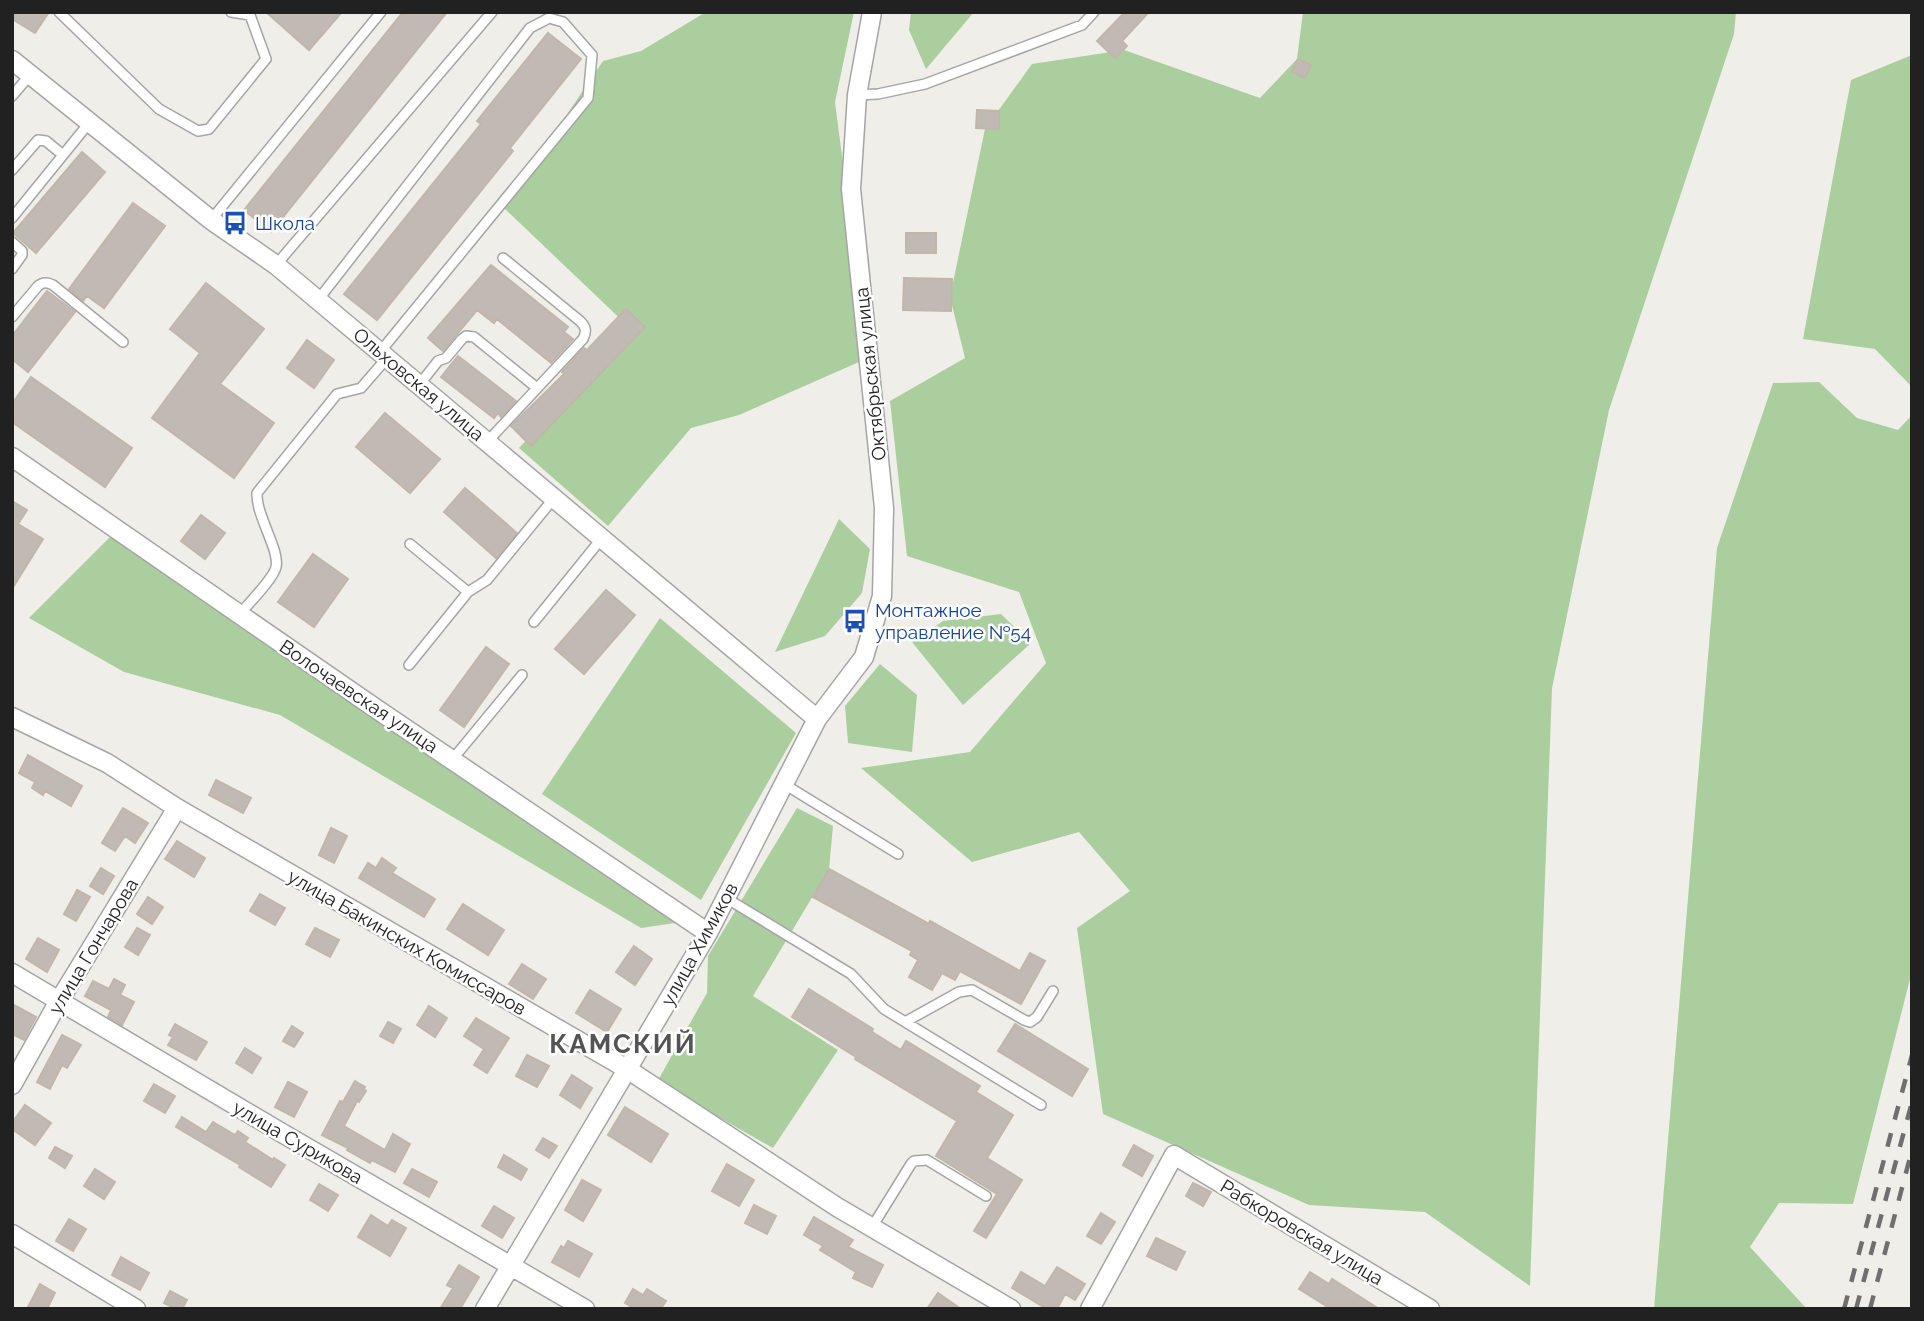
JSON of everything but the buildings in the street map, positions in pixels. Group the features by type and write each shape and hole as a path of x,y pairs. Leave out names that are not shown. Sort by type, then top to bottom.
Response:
{"street":[{"name":"Октябрьская улица","path":"817,719 864,657 882,596 884,508 851,189 857,95 872,12"},
{"name":"Ольховская улица","path":"12,60 211,219 276,265 817,719"},
{"name":"Волочаевская улица","path":"12,457 708,933"},
{"name":"улица Бакинских Комиссаров","path":"12,717 107,763 177,808 627,1069 837,1207 1011,1309"},
{"name":"улица Химиков","path":"485,1309 708,933 817,719"},
{"name":"улица Гончарова","path":"12,1085 59,1001 177,808"},
{"name":"улица Сурикова","path":"12,973 585,1309"},
{"name":"Рабкоровская улица","path":"1090,1309 1174,1155 1430,1309"},
{"path":"12,1234 136,1309"}],"lane":[{"path":"59,12 159,108 198,131 209,129 266,59 250,14 231,12"},
{"path":"211,219 381,12"},
{"path":"276,265 492,12"},
{"path":"857,95 878,94 925,84 1082,25 1094,12"},
{"path":"240,614 273,574 277,563 258,507 257,493 337,394 361,388 384,355 588,98 592,55 563,22 549,18 530,28 318,300"},
{"path":"12,96 30,75"},
{"path":"12,218 89,123"},
{"path":"12,170 38,140 46,141 64,155"},
{"path":"12,242 22,251 12,269"},
{"path":"487,442 586,333 585,326 503,258"},
{"path":"12,317 38,286 48,282 123,342"},
{"path":"419,385 438,361 446,358 462,339 470,336 537,388"},
{"path":"409,665 468,592 487,580 554,498"},
{"path":"534,622 602,538"},
{"path":"410,544 468,592"},
{"path":"452,760 522,675"},
{"path":"784,784 898,854"},
{"path":"726,898 851,974 884,1009 1041,1105"},
{"path":"905,1022 965,990 978,992 1030,1022 1037,1017 1053,991"},
{"path":"872,1227 911,1164 921,1159 986,1196"}],"green space":[{"path":"706,12 854,12 835,102 868,358 739,415 691,428 608,526 519,448 630,328 504,208 603,61 641,51"},
{"path":"911,12 974,12 926,69 909,30"},
{"path":"1303,12 1736,12 1734,34 1609,410 1552,688 1530,1286 1425,1212 1309,1205 1103,1114 1077,928 1130,891 1079,832 972,862 861,768 970,752 1046,663 1019,592 907,556 890,401 965,358 950,297 985,129 1032,64 1124,50 1260,98 1297,59"},
{"path":"1912,55 1912,387 1875,349 1803,339 1851,80"},
{"path":"1819,382 1857,418 1898,430 1912,415 1912,971 1853,1204 1779,1203 1750,1247 1807,1309 1654,1309 1717,548 1773,383"},
{"path":"839,519 870,549 862,593 825,636 775,652"},
{"path":"111,536 682,922 641,928 280,715 124,672 29,618"},
{"path":"1001,614 1031,643 963,705 912,642 943,621"},
{"path":"660,618 796,733 701,900 542,794"},
{"path":"880,664 917,695 912,752 848,743 845,706"},
{"path":"797,808 833,826 829,869 753,996 838,1050 773,1148 657,1082 707,993 708,956"}],"railway":[{"path":"1844,1309 1912,1055"},
{"path":"1856,1309 1912,1102"},
{"path":"1870,1309 1912,1150"}],"place":[{"name":"Школа","path":"235,223"},
{"name":"Монтажное управление №54","path":"855,621"}],"district":[{"name":"КАМСКИЙ","path":"623,1044"}]}
